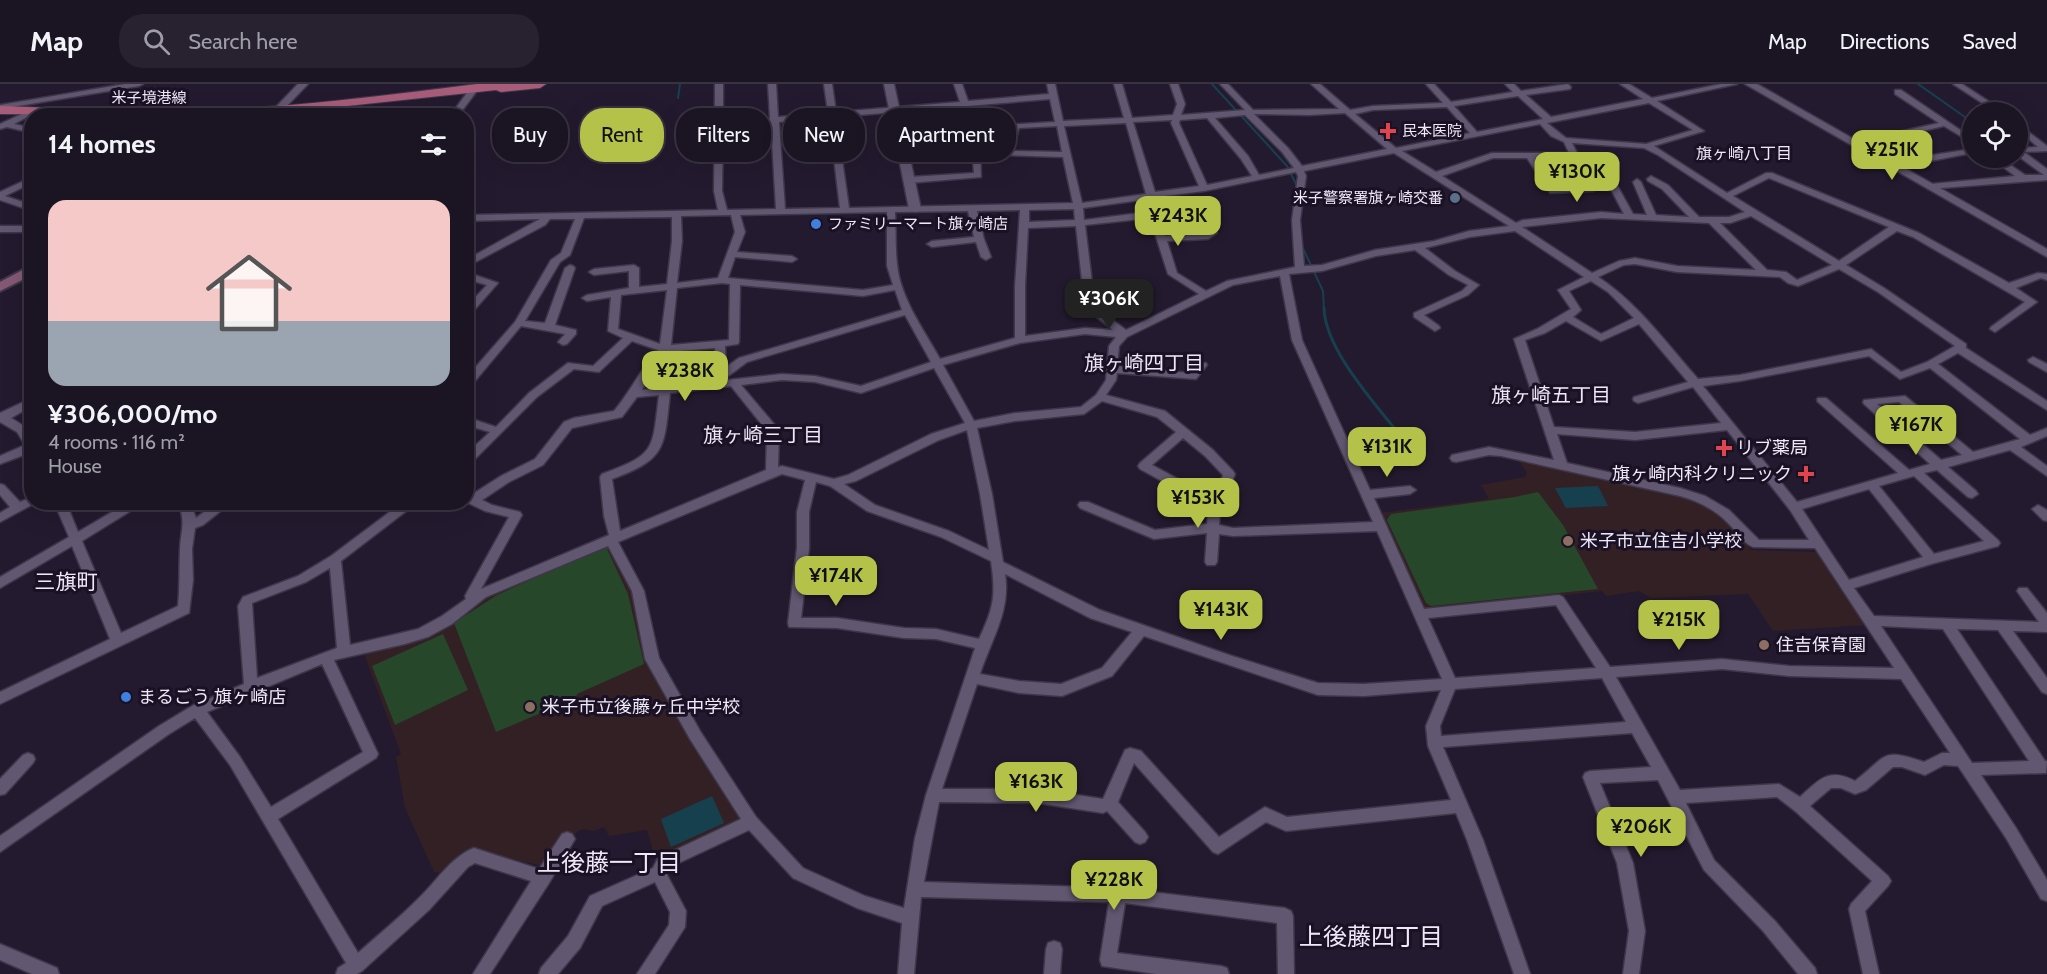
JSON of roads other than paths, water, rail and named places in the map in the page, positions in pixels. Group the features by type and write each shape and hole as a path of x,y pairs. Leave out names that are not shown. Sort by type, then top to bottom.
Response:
{"main road":[{"name":"米子境港線","path":"474,90 512,84"},
{"name":"米子境港線","path":"317,108 540,84"},
{"path":"1,116 24,115"},
{"name":"米子境港線","path":"1,116 24,116"},
{"path":"2,284 24,277"}],"street":[{"path":"36,108 140,84"},
{"path":"279,108 303,84"},
{"path":"719,84 719,108"},
{"path":"772,84 781,212"},
{"path":"828,84 832,108"},
{"path":"889,84 895,108"},
{"path":"958,84 964,104"},
{"path":"1051,84 1079,206 1090,308 1123,332 1123,335"},
{"path":"1118,84 1152,198 1153,214 1173,274 1205,294"},
{"path":"1174,84 1181,104 1175,123 1204,188"},
{"path":"1224,84 1300,170 1302,176 1296,220 1300,269"},
{"path":"1315,84 1395,150 1611,290 1640,320 1695,382 1794,507 2011,833 2047,894"},
{"path":"1430,84 1474,134"},
{"path":"1509,84 1545,120 1554,134 1567,140 1646,146 1700,131 1624,84"},
{"path":"1016,126 1249,112 1347,112 1373,108 1449,105 1567,87 1563,84"},
{"path":"474,218 1079,206 1152,198 1733,84"},
{"path":"1750,84 2047,254"},
{"path":"1957,84 1985,102"},
{"path":"460,108 474,90"},
{"path":"1898,92 1962,134"},
{"path":"918,108 1053,96"},
{"path":"1,116 24,111"},
{"path":"1,116 24,127"},
{"path":"1209,116 1245,158 1257,178"},
{"path":"771,121 783,120"},
{"path":"1856,144 1947,123"},
{"path":"2028,134 2046,149 2028,150"},
{"path":"1885,137 1925,159 1962,153"},
{"path":"1529,155 1553,190 1591,189 1567,140"},
{"path":"1646,146 1881,290 1962,346 1960,349"},
{"path":"1016,153 1066,155"},
{"path":"1435,175 1492,155 1574,156"},
{"path":"2028,159 2047,175"},
{"path":"718,162 718,191 723,213"},
{"path":"839,162 845,211"},
{"path":"905,162 915,209"},
{"path":"909,180 978,175 977,162"},
{"path":"2009,168 2023,178"},
{"path":"1727,196 1769,175 1916,235 2032,302 1995,329"},
{"path":"1931,187 2047,175"},
{"path":"1609,178 1630,216"},
{"path":"1651,179 1665,187 1697,220"},
{"path":"1637,182 1652,217"},
{"path":"0,196 24,183"},
{"path":"0,196 24,205"},
{"path":"1020,340 1018,332 1025,208"},
{"path":"972,209 986,257"},
{"path":"1024,225 1080,223 1200,209 1212,233 1208,236 1161,239"},
{"path":"891,211 892,266 898,287 908,311 970,425 986,494 1001,588 998,612 983,645 933,795 923,838 910,918 906,974"},
{"path":"722,280 740,232 735,213"},
{"path":"834,483 852,478 935,437 970,425 1008,418 1084,410 1100,397 1111,380 1114,346 1123,335 1230,283 1300,269 1322,268 1375,253 1417,247 1469,234 1510,229 1548,218 1601,215 1712,221 1730,220 1752,213"},
{"path":"474,497 538,462 568,425 618,414 634,394 649,366 665,348 670,285 677,241 676,214"},
{"path":"474,260 542,223 547,216"},
{"path":"474,376 519,323 556,260 565,255 580,216"},
{"path":"1712,221 1764,273"},
{"path":"1562,466 1519,339 1541,331 1576,310 1563,290 1622,263 1635,261 1677,269 1783,274 1791,281 1798,283 1839,264 1896,227"},
{"path":"0,229 24,229"},
{"path":"932,244 979,239"},
{"path":"1417,247 1452,273 1474,285 1465,293 1417,315 1435,328"},
{"path":"732,254 792,259"},
{"path":"549,327 570,268"},
{"path":"594,272 634,268 634,289"},
{"path":"1284,273 1297,340 1451,683 1433,726 1435,742 1475,840 1522,974"},
{"path":"2008,287 2041,275 2047,277"},
{"path":"474,279 493,283 474,305"},
{"path":"586,298 634,289 722,280 863,293 898,287"},
{"path":"616,293 613,331 665,348 720,344 734,342 735,280"},
{"path":"725,380 743,360 908,311"},
{"path":"1566,317 1601,338 1640,320"},
{"path":"519,323 572,332 563,342"},
{"path":"634,394 725,380 782,377 815,379 861,390 936,363 1020,340 1074,332 1096,331 1123,335"},
{"path":"474,454 533,395 572,365 595,370 630,337"},
{"path":"720,344 725,380 760,411 773,430 772,472"},
{"path":"1638,399 1695,382 1740,378 1871,352 1900,376 1960,349"},
{"path":"1960,349 2047,406"},
{"path":"2033,360 2047,369"},
{"path":"1113,369 1192,377 1202,364"},
{"path":"1930,364 2029,440"},
{"path":"665,391 657,449 634,467 606,477 611,513 609,525 638,591 652,659 695,735 751,822 798,873 863,903 910,918"},
{"path":"1100,397 1161,414 1209,453 1229,474 1214,513 1211,562"},
{"path":"1971,457 1901,398 1868,402 1972,494"},
{"path":"1822,399 1994,543 1931,559 1847,585"},
{"path":"24,405 2,417 21,429 24,434"},
{"path":"474,424 498,431"},
{"path":"1550,430 1635,436 1730,426"},
{"path":"1794,507 2012,446 2047,432"},
{"path":"1182,433 1144,466 1175,483 1223,491"},
{"path":"2012,446 2047,472"},
{"path":"0,460 24,450"},
{"path":"1456,458 1489,451 1501,452 1680,492 1706,501 1733,520 1749,541 1757,544 1820,544"},
{"path":"0,845 164,730 197,710 251,686 344,651 405,639 423,633 447,620 472,600 613,538 772,472 782,470 834,483 871,508 945,534 1095,614 1318,689 1364,690 1722,664 1789,671 1907,674"},
{"path":"811,477 803,512 802,548 794,623 837,623 904,633 936,634 983,645"},
{"path":"1872,485 1931,559"},
{"path":"0,488 18,508"},
{"path":"1366,495 1410,490"},
{"path":"472,600 471,596 516,515 489,508 474,501"},
{"path":"0,518 24,505"},
{"path":"1084,505 1154,535 1213,528 1233,532 1380,526"},
{"path":"63,510 118,641"},
{"path":"0,583 125,510"},
{"path":"0,698 184,609 187,580 186,549 190,517 187,510"},
{"path":"189,525 198,522 215,510"},
{"path":"251,686 244,606 247,600 302,579 335,559 401,510"},
{"path":"335,559 344,651"},
{"path":"2023,591 2047,625"},
{"path":"1420,614 1559,600 1606,672 1676,797 1709,865 1769,926 1809,974"},
{"path":"1871,621 2001,626 2047,625"},
{"path":"1946,623 2044,767"},
{"path":"2001,626 2047,688"},
{"path":"972,678 1019,687 1062,690 1107,672 1141,630"},
{"path":"268,817 371,754 326,658"},
{"path":"197,710 235,761 268,817 346,972 423,905 463,862 474,855 543,878"},
{"path":"1435,742 1636,727"},
{"path":"1110,804 1130,754 1136,756 1218,848 1265,814 1286,824 1461,806"},
{"path":"0,789 28,759"},
{"path":"1800,806 1828,781 1843,782 1855,788 1862,785 1886,762 1894,759 1925,769 1942,759 1966,765 2044,767"},
{"path":"1631,974 1637,931 1625,863 1590,777 1662,773"},
{"path":"1676,797 1779,790 1883,880 1857,909 1871,974"},
{"path":"933,795 1038,796 1102,806 1110,804"},
{"path":"1110,804 1140,837"},
{"path":"547,974 574,942 596,901 658,873 663,863 751,822"},
{"path":"481,974 508,927 567,839"},
{"path":"645,974 677,927 678,911 658,873"},
{"path":"916,889 1118,895 1285,916 1286,974"},
{"path":"1118,895 1108,960 1221,974"},
{"path":"1052,974 1054,949"},
{"path":"0,952 51,974"}],"water":[{"path":"1598,486 1608,506 1566,508 1555,488"},
{"path":"712,796 724,823 671,847 661,819"}],"waterway":[{"path":"678,98 680,84"},
{"path":"1212,84 1287,166 1297,186"},
{"path":"1918,84 1962,115"},
{"path":"1301,244 1323,291 1324,310"},
{"path":"1324,308 1327,327 1347,367 1420,461"}],"place":[{"name":"民本医院","path":"1388,131"},
{"name":"米子警察署旗ヶ崎交番","path":"1455,198"},
{"name":"ファミリーマート旗ヶ崎店","path":"816,224"},
{"name":"リブ薬局","path":"1724,448"},
{"name":"旗ヶ崎内科クリニック","path":"1806,474"},
{"name":"米子市立住吉小学校","path":"1568,541"},
{"name":"住吉保育園","path":"1764,645"},
{"name":"まるごう 旗ヶ崎店","path":"126,697"},
{"name":"米子市立後藤ヶ丘中学校","path":"530,707"}],"district":[{"name":"旗ヶ崎八丁目","path":"1744,153"},
{"name":"旗ヶ崎四丁目","path":"1144,363"},
{"name":"旗ヶ崎五丁目","path":"1551,395"},
{"name":"旗ヶ崎三丁目","path":"763,435"},
{"name":"三旗町","path":"66,582"},
{"name":"上後藤一丁目","path":"609,863"},
{"name":"上後藤四丁目","path":"1371,937"}]}
